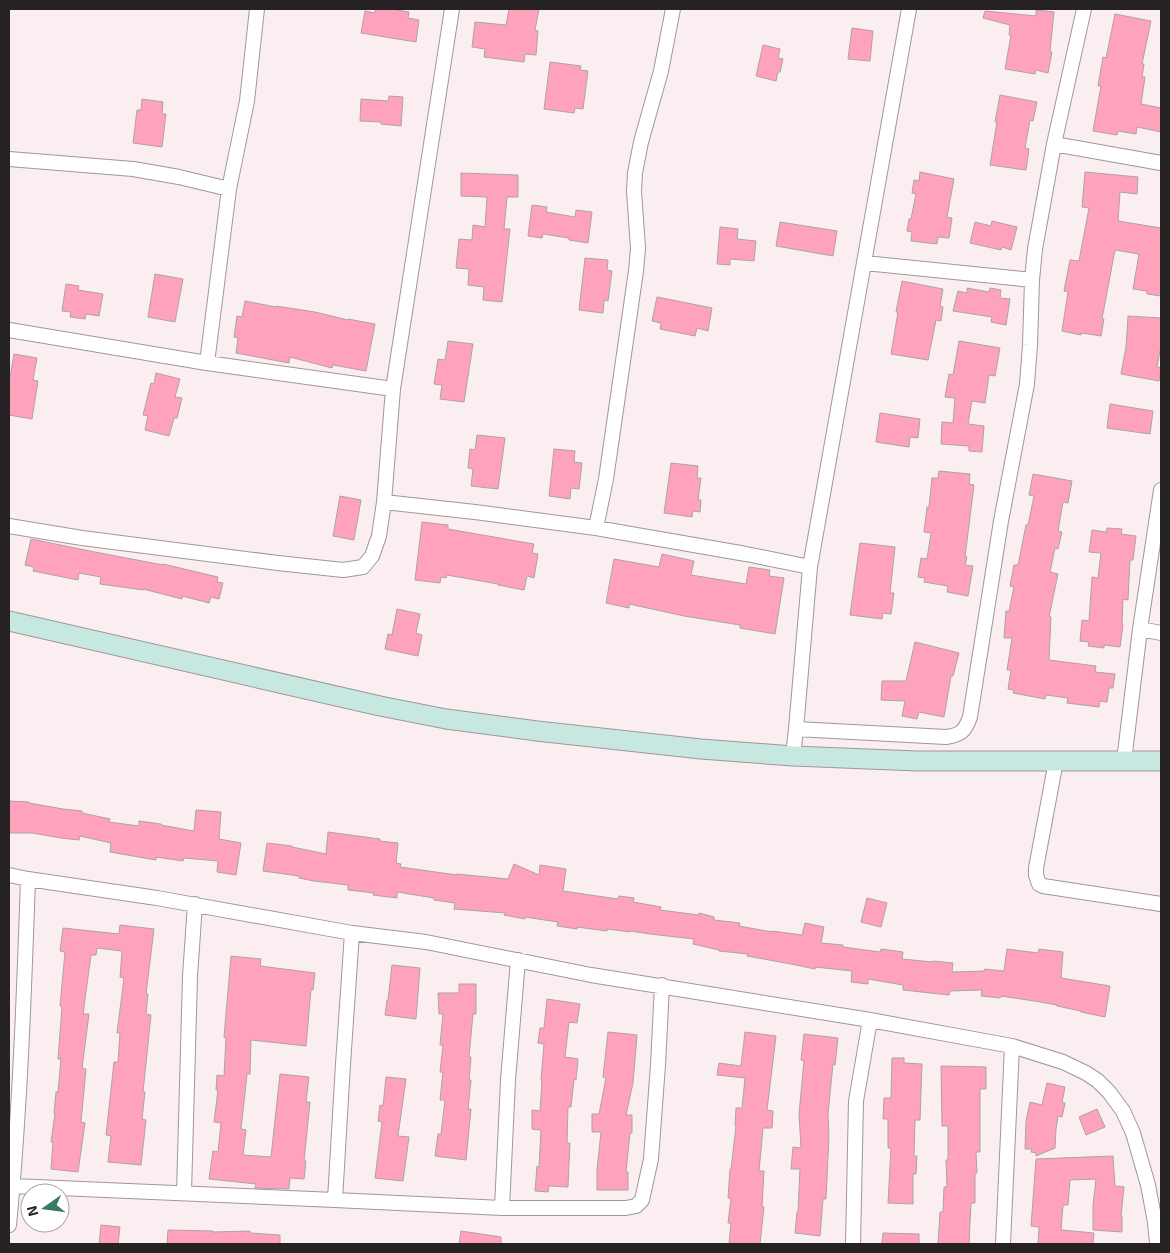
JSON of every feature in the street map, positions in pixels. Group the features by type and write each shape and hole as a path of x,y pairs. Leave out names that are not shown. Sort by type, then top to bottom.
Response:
{"street":[{"path":"207,363 229,189 247,101 257,9"},
{"path":"9,526 82,538 278,564 343,570 363,567 372,556 379,536 384,502 393,389 452,9"},
{"path":"596,528 606,479 636,271 638,248 634,190 636,173 673,9"},
{"path":"793,756 810,567 909,9"},
{"path":"796,728 954,736 960,733 970,717 1002,521 1027,384 1035,249 1054,144 1084,9"},
{"path":"1054,144 1161,163"},
{"path":"9,159 133,169 179,177 229,189"},
{"path":"865,263 1032,280"},
{"path":"9,330 207,363 393,389"},
{"path":"1124,761 1140,629 1161,490"},
{"path":"384,502 596,528 810,567"},
{"path":"9,621 371,704 446,719 537,732 793,756 918,761 1161,761"},
{"path":"1140,629 1161,634"},
{"path":"1056,761 1036,868 1039,884 1161,904"},
{"path":"9,875 195,904 352,933 426,942 591,975 870,1020 1012,1046 1063,1062 1098,1081 1109,1092 1122,1111 1133,1133 1148,1185 1157,1244"},
{"path":"9,1225 24,992 28,879"},
{"path":"184,1193 190,985 195,904"},
{"path":"335,1200 352,933"},
{"path":"502,1208 508,1080 518,960"},
{"path":"13,1186 502,1208 626,1208 636,1206 642,1200 651,1159 662,985"},
{"path":"853,1244 856,1101 870,1020"},
{"path":"1003,1244 1012,1046"}],"building":[{"path":"375,9 409,12 408,18 419,20 416,42 361,33 365,11 375,13"},
{"path":"509,9 539,9 535,30 538,31 536,55 525,54 524,62 484,57 485,49 472,47 475,22 506,25"},
{"path":"1036,10 1054,12 1050,51 1052,52 1048,73 1036,70 1035,74 1005,69 1011,35 1009,35 1010,25 983,18 985,11 1036,16"},
{"path":"1115,14 1151,21 1142,64 1144,64 1142,77 1145,77 1141,104 1161,108 1161,132 1137,127 1136,134 1118,131 1117,135 1093,131 1101,86 1098,86 1103,57 1106,58"},
{"path":"852,28 873,31 870,61 848,59"},
{"path":"763,45 780,49 778,58 783,59 776,81 756,76"},
{"path":"550,62 581,66 580,70 588,71 583,109 575,108 574,113 544,109"},
{"path":"1000,95 1037,102 1033,121 1030,120 1025,148 1029,149 1026,170 990,165"},
{"path":"389,96 403,97 401,126 381,124 381,122 360,121 361,99 388,101"},
{"path":"142,99 163,102 162,114 166,114 162,147 133,143 137,110 141,110"},
{"path":"920,172 954,179 947,217 952,218 949,238 938,237 937,244 911,241 912,232 907,231 916,194 912,193 914,180 919,181"},
{"path":"1085,172 1138,177 1137,194 1120,192 1118,221 1161,228 1161,296 1133,289 1139,254 1115,250 1102,319 1104,319 1101,336 1082,333 1081,335 1062,331 1068,292 1064,291 1070,260 1079,261 1089,208 1082,207"},
{"path":"461,173 518,175 518,197 507,197 504,229 510,229 502,302 483,300 484,287 468,285 469,269 456,268 459,239 472,240 473,225 485,227 487,197 461,196"},
{"path":"532,205 547,207 546,212 575,217 576,210 592,212 588,243 543,234 542,238 528,236"},
{"path":"992,221 1017,227 1011,250 1002,247 1001,250 970,243 975,222 991,226"},
{"path":"780,222 837,231 833,256 776,246"},
{"path":"720,227 738,229 737,239 756,241 754,261 730,259 730,265 717,264"},
{"path":"585,258 608,260 607,270 612,271 608,301 604,300 603,313 579,310"},
{"path":"155,274 183,279 175,322 148,317"},
{"path":"902,281 943,289 940,306 943,307 941,321 936,320 928,360 891,354"},
{"path":"66,284 79,286 78,290 103,294 99,316 86,314 85,319 70,317 71,312 62,311"},
{"path":"967,288 989,292 990,288 1001,290 1000,298 1010,299 1006,325 991,322 992,317 953,311 958,291 967,293"},
{"path":"657,297 712,308 708,331 697,328 695,336 660,329 661,323 652,321"},
{"path":"245,301 375,324 366,371 333,365 332,368 290,357 289,363 236,353 238,338 234,337 237,316 242,317"},
{"path":"1128,316 1161,318 1161,346 1157,367 1161,368 1159,381 1121,374 1126,347"},
{"path":"448,341 473,344 464,402 440,399 442,385 434,384 438,359 445,360"},
{"path":"959,341 1000,348 995,376 989,375 985,403 972,401 968,424 984,426 982,452 969,451 969,446 941,444 942,422 953,423 955,398 945,397 949,374 953,375"},
{"path":"14,354 37,358 33,380 38,381 32,419 9,415 9,383"},
{"path":"156,373 180,379 175,397 182,398 177,418 174,418 169,436 145,430 148,416 143,415 151,383 154,384"},
{"path":"1110,404 1153,411 1150,434 1107,428"},
{"path":"880,413 920,419 918,438 910,437 909,447 876,442"},
{"path":"477,435 505,438 498,489 471,486 473,469 468,468 470,449 475,450"},
{"path":"554,449 575,451 574,462 582,463 579,489 571,488 570,499 549,496"},
{"path":"671,463 698,466 697,478 701,478 698,500 701,500 700,512 693,511 692,517 664,513"},
{"path":"939,471 970,474 969,484 974,485 965,557 967,557 965,565 973,566 968,596 947,592 948,586 924,582 925,578 918,577 921,558 927,559 931,533 924,532 932,478 938,478"},
{"path":"1033,474 1072,481 1068,503 1063,502 1058,531 1062,532 1058,549 1055,548 1050,572 1058,574 1049,617 1051,617 1049,660 1096,666 1095,672 1115,674 1113,688 1109,688 1107,702 1100,701 1099,707 1067,703 1068,698 1046,695 1045,699 1013,693 1014,690 1008,689 1011,670 1007,670 1012,638 1004,638 1006,611 1009,611 1014,587 1010,586 1014,565 1018,565 1034,496 1029,495"},
{"path":"340,496 361,500 354,540 333,536"},
{"path":"422,522 448,525 448,529 534,544 532,553 538,554 534,578 527,576 524,590 447,575 446,578 441,577 440,583 415,580"},
{"path":"1107,528 1122,529 1121,534 1136,536 1133,560 1130,560 1128,600 1123,599 1123,625 1120,647 1104,645 1104,648 1088,646 1089,642 1080,641 1082,620 1089,621 1092,577 1098,578 1101,553 1089,552 1092,530 1106,532"},
{"path":"31,539 163,564 218,577 217,582 223,583 219,599 211,597 209,603 182,596 182,599 143,589 100,584 101,577 79,573 78,580 33,571 34,567 25,565"},
{"path":"860,543 895,547 890,593 894,593 891,614 883,613 882,619 850,615"},
{"path":"662,554 694,561 691,575 746,584 749,567 770,570 769,576 784,578 775,634 740,628 740,625 684,616 629,604 629,608 606,603 614,559 659,567"},
{"path":"397,609 420,614 416,633 422,635 418,656 385,649 388,634 392,635"},
{"path":"915,642 959,653 953,676 951,676 944,717 919,712 917,719 902,716 905,701 881,700 882,681 906,681"},
{"path":"9,801 29,802 82,811 82,813 110,819 109,822 139,826 139,821 194,831 196,810 221,812 219,839 241,843 236,875 217,872 218,861 184,858 183,861 156,857 156,860 110,852 111,843 80,836 79,840 32,833 9,833"},
{"path":"328,832 398,843 396,863 401,864 400,867 457,875 508,879 514,864 539,875 540,865 566,869 563,891 618,899 619,896 634,898 633,902 661,907 660,910 699,915 699,913 714,917 714,920 740,923 739,926 772,932 802,935 805,923 824,927 821,943 880,952 881,949 903,952 902,959 953,963 952,972 984,971 985,969 1004,971 1007,949 1038,953 1039,949 1063,952 1061,978 1110,986 1105,1017 1034,1001 1001,996 1000,998 981,996 982,990 950,991 949,995 903,990 903,985 868,979 868,984 851,982 852,971 815,967 815,969 747,956 748,954 719,951 693,944 694,939 630,931 607,929 607,931 577,927 577,929 557,926 558,922 525,917 525,919 504,915 505,913 454,909 455,903 434,900 434,898 397,892 397,898 373,895 374,893 348,890 348,885 314,881 299,878 299,876 263,871 267,843 292,846 326,854"},
{"path":"867,898 887,903 881,927 861,922"},
{"path":"120,925 154,929 146,994 148,994 146,1014 151,1015 143,1092 145,1092 142,1119 146,1120 141,1165 108,1162 111,1136 106,1135 114,1062 118,1062 120,1033 117,1033 124,978 120,977 122,951 97,948 96,955 91,955 83,1014 89,1014 82,1068 86,1069 81,1122 85,1123 78,1172 51,1169 53,1142 51,1142 61,1059 58,1059 65,952 60,951 63,928 119,934"},
{"path":"231,956 261,959 260,966 315,973 313,990 311,989 306,1046 251,1040 250,1074 247,1074 241,1129 246,1130 243,1155 271,1157 280,1074 309,1077 306,1102 310,1102 304,1179 290,1178 289,1189 255,1188 256,1184 209,1179 213,1151 218,1152 221,1123 214,1122 218,1090 216,1090 217,1075 224,1076 226,1038 224,1037"},
{"path":"392,965 420,968 416,1019 385,1015"},
{"path":"459,984 476,984 476,1014 473,1014 469,1057 471,1057 469,1080 471,1080 468,1109 471,1109 466,1160 435,1156 438,1134 441,1134 445,1100 440,1100 443,1072 440,1072 443,1045 440,1045 443,1014 439,1014 438,993 459,993"},
{"path":"547,999 580,1004 577,1023 569,1022 565,1057 578,1059 571,1107 568,1107 567,1143 570,1143 568,1187 549,1186 548,1192 535,1191 537,1166 539,1167 541,1130 532,1129 532,1110 540,1111 544,1044 538,1043 540,1028 544,1028"},
{"path":"608,1032 637,1035 633,1083 626,1115 632,1115 632,1133 630,1133 626,1172 628,1172 628,1190 597,1190 601,1132 592,1132 592,1114 599,1114 606,1078 603,1077"},
{"path":"745,1032 776,1036 767,1110 773,1111 772,1128 763,1128 759,1171 764,1171 762,1207 764,1207 760,1244 729,1244 731,1223 728,1223 731,1198 728,1198 730,1169 736,1126 736,1108 742,1108 745,1078 717,1075 719,1063 741,1066"},
{"path":"804,1034 838,1038 835,1065 833,1064 828,1114 829,1136 826,1199 823,1199 820,1236 795,1233 800,1169 791,1169 793,1147 801,1148 799,1114 804,1061 801,1060"},
{"path":"892,1058 904,1058 904,1063 922,1064 920,1120 915,1120 914,1156 917,1156 916,1174 913,1174 913,1204 888,1203 891,1148 888,1148 888,1119 883,1119 884,1098 891,1098"},
{"path":"941,1066 986,1067 986,1089 980,1089 980,1152 976,1152 975,1203 971,1203 969,1244 938,1244 940,1212 943,1212 944,1187 947,1187 946,1160 948,1160 948,1126 942,1126"},
{"path":"386,1077 406,1079 398,1136 409,1137 403,1181 375,1178 382,1122 378,1121 380,1105 383,1106"},
{"path":"1047,1083 1065,1087 1062,1103 1065,1103 1062,1117 1058,1116 1055,1148 1036,1156 1036,1153 1031,1152 1032,1149 1025,1149 1026,1121 1030,1102 1042,1105"},
{"path":"1097,1109 1105,1127 1086,1135 1079,1117"},
{"path":"1113,1156 1115,1186 1124,1187 1121,1216 1122,1232 1093,1230 1096,1179 1070,1180 1068,1205 1063,1205 1061,1230 1094,1233 1093,1244 1038,1244 1039,1227 1031,1226 1036,1159"},
{"path":"101,1225 120,1227 118,1244 99,1244"},
{"path":"168,1230 250,1231 250,1233 280,1235 280,1244 167,1244"},
{"path":"461,1231 501,1237 501,1244 459,1244"},
{"path":"883,1233 919,1234 919,1244 882,1244"}]}
